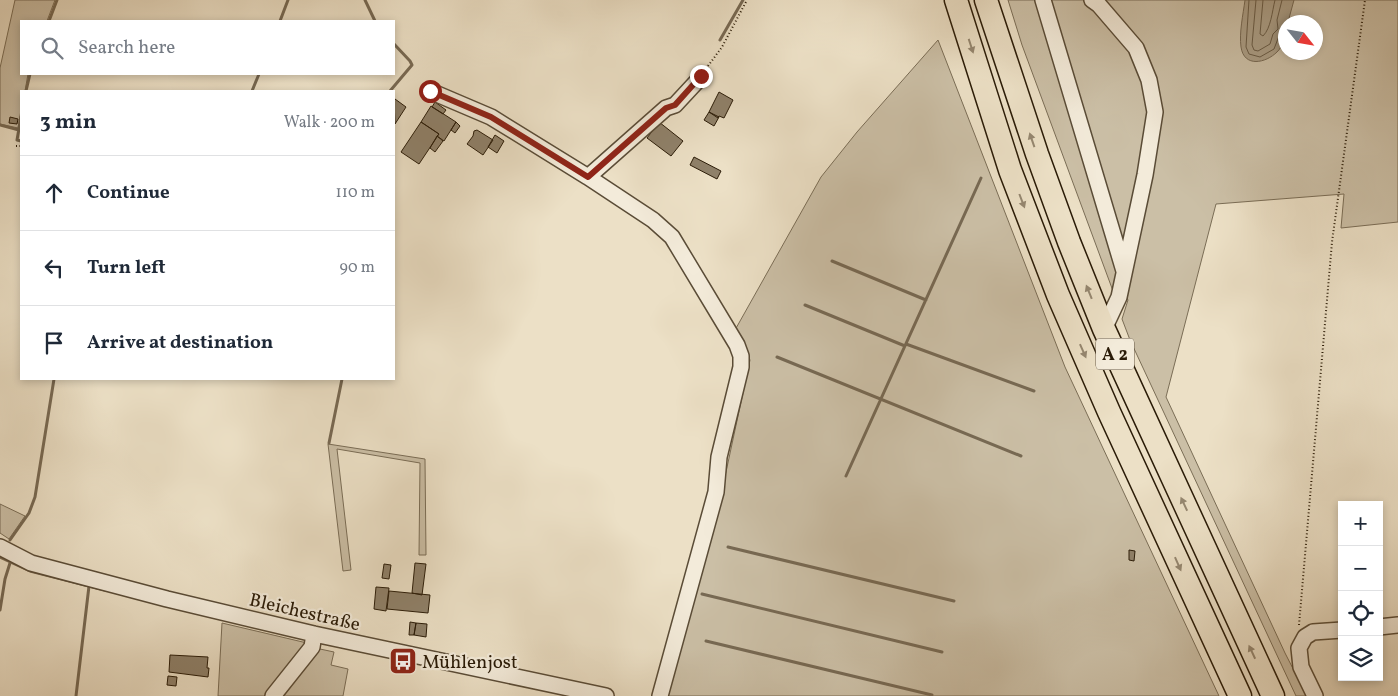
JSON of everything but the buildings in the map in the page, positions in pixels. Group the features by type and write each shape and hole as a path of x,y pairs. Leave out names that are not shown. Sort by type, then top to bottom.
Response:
{"highway":[{"name":"A 2","path":"956,0 1010,170 1058,295 1117,429 1240,696"},
{"name":"A 2","path":"986,0 996,36 1037,154 1069,242 1104,329 1273,696"}],"street":[{"path":"1044,0 1124,272"},
{"path":"1092,0 1099,5 1136,48 1149,80 1155,112 1145,175 1119,297 1104,329"},
{"path":"588,177 666,108 675,105 701,76"},
{"path":"430,91 491,117 653,220 672,237 738,345 741,367 719,457 716,492 660,696"},
{"name":"Bleichestraße","path":"0,547 31,563 167,599 314,634 606,696"},
{"path":"1383,627 1398,625"},
{"path":"1315,696 1301,668 1299,648 1305,637 1313,632 1338,630"},
{"path":"273,696 312,647 314,634"}],"path":[{"path":"701,76 722,47 747,0"},
{"path":"1305,637 1299,631 1332,242 1365,0"}],"shaded area":[{"path":"15,0 55,0 47,20 20,20 20,75 28,75 25,90 20,90 18,128 0,124 0,68"},
{"path":"1008,0 1398,0 1398,222 1341,228 1344,194 1216,204 1166,397 1285,653 1307,696 1296,696 1130,340 1122,319 1128,300 1118,281 1113,291 1022,45"},
{"path":"938,40 1065,367 1219,696 667,696 726,472 750,360 735,330 821,177 857,132"},
{"path":"328,444 425,459 426,555 419,555 420,463 337,449 351,570 343,571"},
{"path":"0,504 25,516 9,539 0,533"},
{"path":"222,623 307,643 266,696 218,696"},
{"path":"320,649 334,652 331,665 348,669 343,696 283,696"}],"water":[{"path":"1245,0 1294,0 1290,15 1278,15 1278,50 1267,59 1256,62 1246,58 1241,47"}],"waterway":[{"path":"49,20 57,0"},
{"path":"280,20 288,0"},
{"path":"365,0 375,20"},
{"path":"720,40 743,0"},
{"path":"391,90 412,65 395,45"},
{"path":"26,90 30,75"},
{"path":"252,90 259,75"},
{"path":"20,123 17,140 20,141"},
{"path":"0,125 19,130"},
{"path":"846,476 981,178"},
{"path":"832,261 926,300"},
{"path":"805,305 905,346"},
{"path":"906,344 1034,391"},
{"path":"777,357 1021,456"},
{"path":"10,540 29,513 35,497 54,380"},
{"path":"329,443 342,380"},
{"path":"728,547 954,601"},
{"path":"0,557 30,571 89,586"},
{"path":"0,610 5,579 10,563"},
{"path":"76,696 89,586 105,590"},
{"path":"702,594 942,652"},
{"path":"706,641 932,695"}],"place":[{"name":"Mühlenjost","path":"403,661"}],"route":[{"path":"430,91 491,117 588,177 666,108 675,105 701,76"}]}
